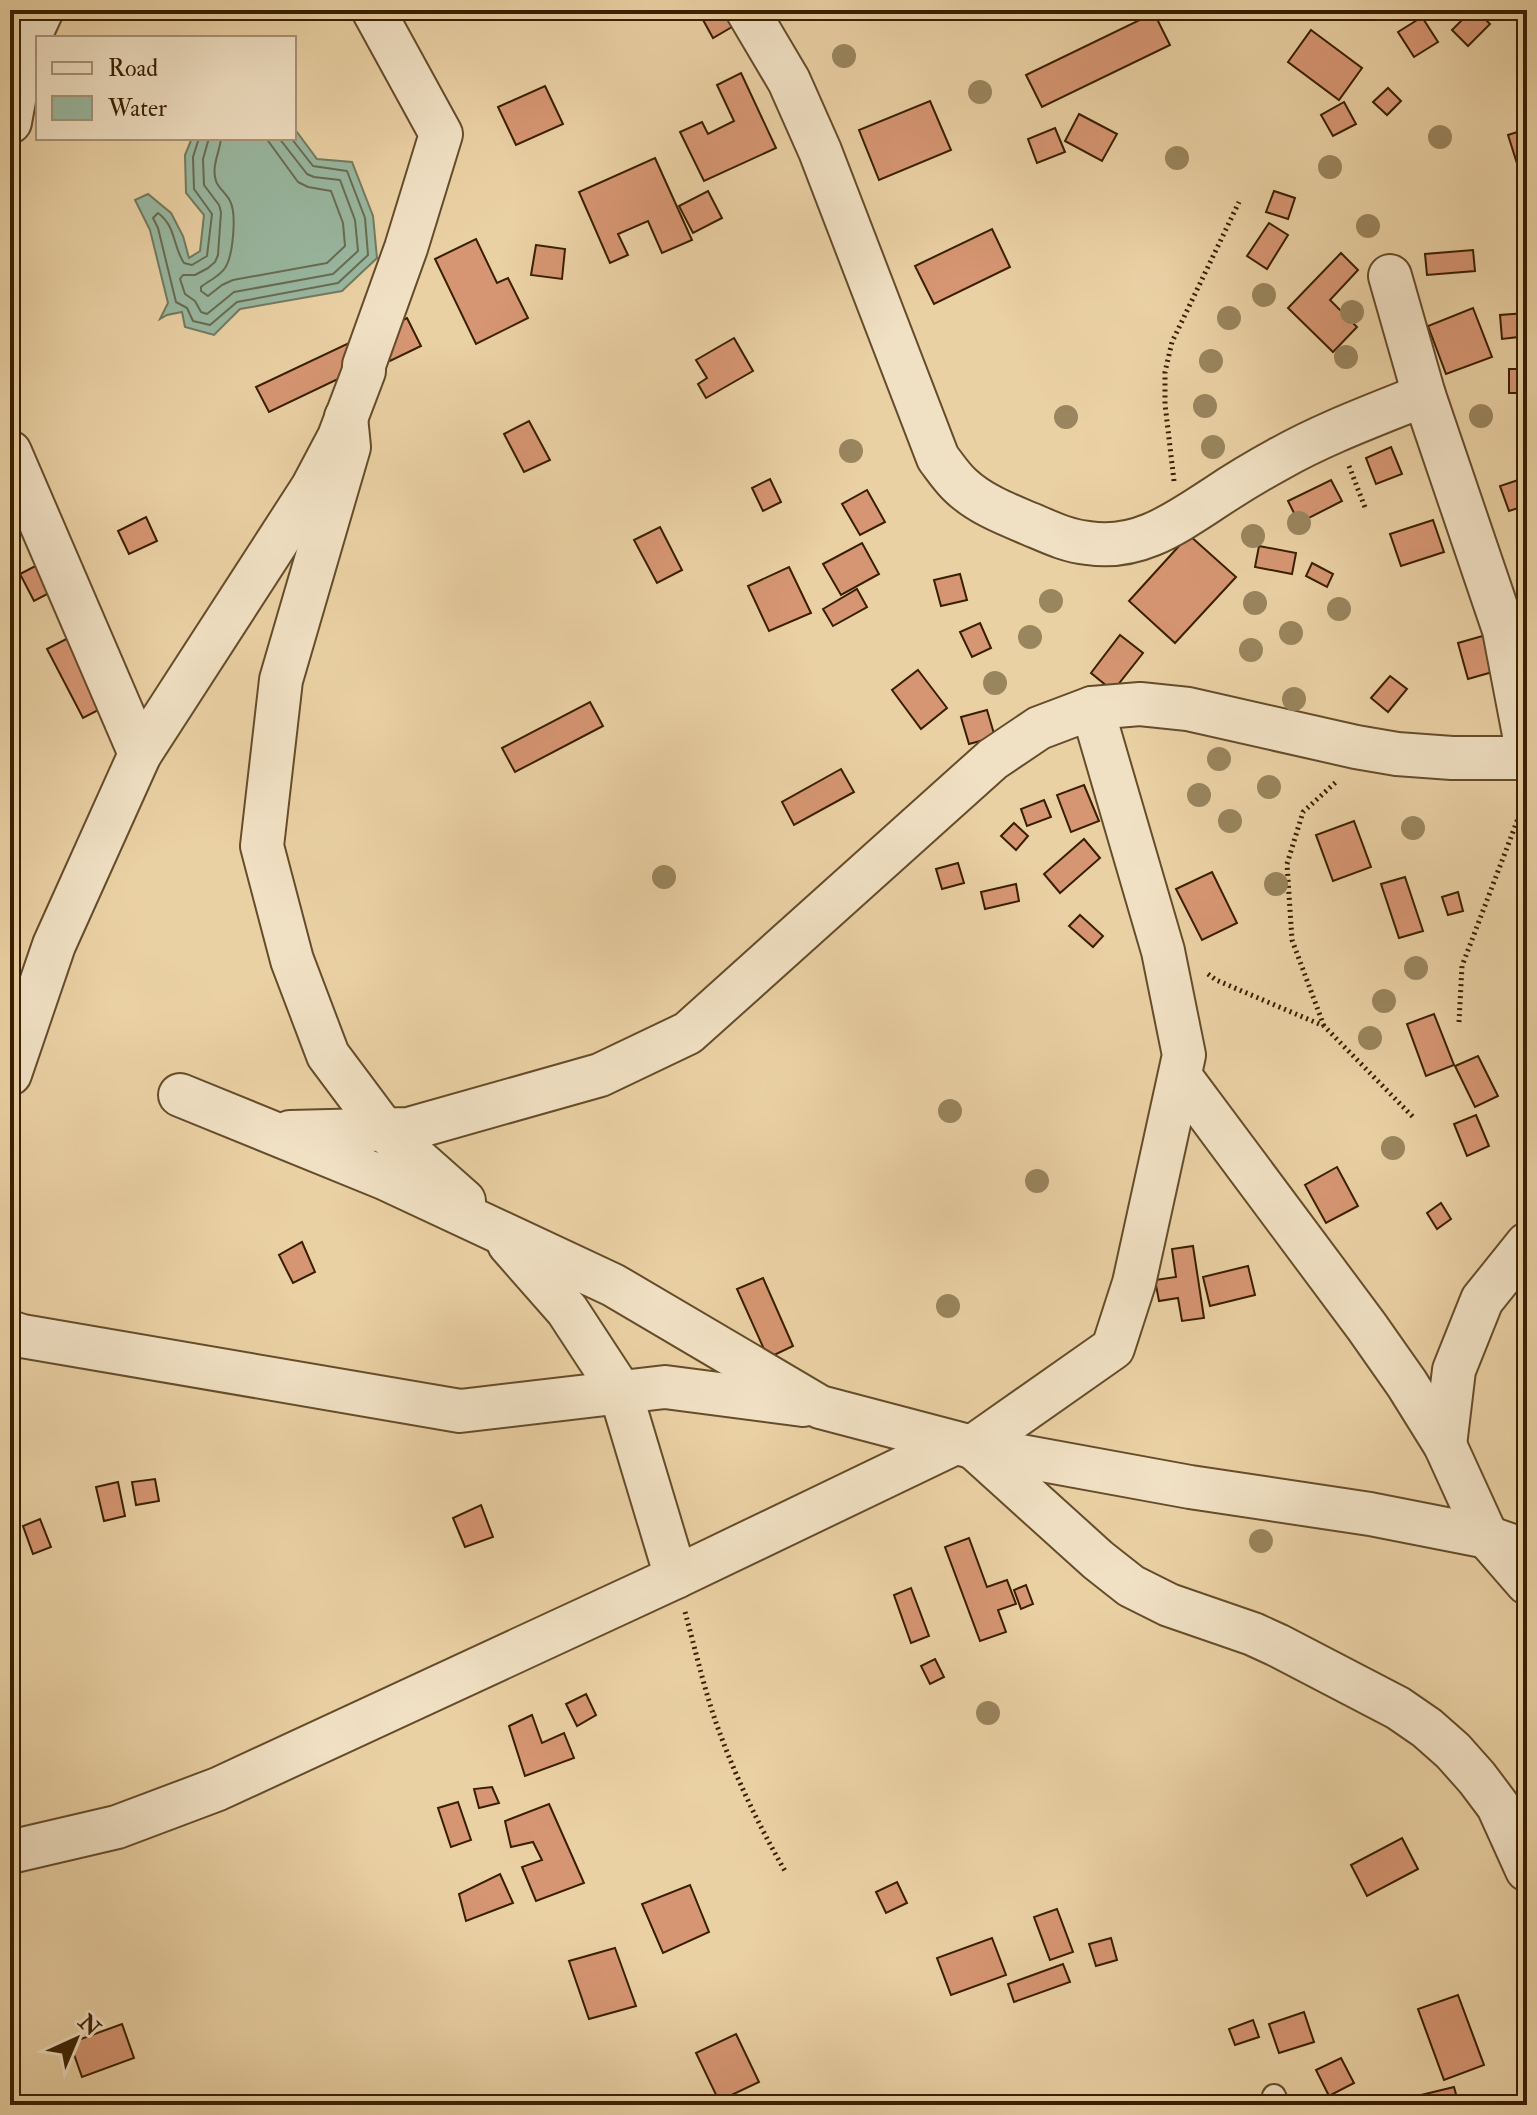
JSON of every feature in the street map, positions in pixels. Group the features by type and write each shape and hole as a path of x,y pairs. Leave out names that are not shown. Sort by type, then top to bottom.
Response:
{"street":[{"path":"10,122 23,51 42,10"},
{"path":"10,1074 54,945 140,754 312,488 339,437 406,248 441,134 373,10"},
{"path":"747,10 789,81 820,151 938,458 961,487 991,507 1064,538 1111,545 1135,541 1157,534 1178,522 1288,453 1424,395"},
{"path":"1390,276 1424,395 1504,630 1527,750"},
{"path":"346,417 349,447 281,680 262,846 292,960 328,1055 384,1130 498,1231 567,1310 620,1391 676,1577"},
{"path":"10,452 140,754"},
{"path":"273,1133 409,1129 600,1075 688,1033 993,759 1039,728 1092,708 1140,704 1188,709 1397,754 1527,758"},
{"path":"10,1852 117,1827 218,1789 964,1445 1113,1348 1134,1283 1184,1055 1159,938 1092,708"},
{"path":"1180,1076 1407,1384 1445,1445 1487,1537 1527,1583"},
{"path":"180,1095 384,1178 613,1285 820,1407"},
{"path":"1445,1445 1454,1370 1476,1314 1482,1300 1527,1244"},
{"path":"10,1332 460,1411 665,1387 820,1407 964,1445 1190,1487 1370,1514 1487,1537 1527,1551"},
{"path":"964,1445 1131,1586 1169,1605 1277,1645 1398,1708 1427,1728 1453,1751 1498,1806 1527,1870"}],"path":[{"path":"1178,522 1165,404 1165,372 1172,342 1239,202"},
{"path":"1324,1026 1292,940 1287,864 1303,812 1343,776"},
{"path":"1459,1022 1462,966 1527,794"},
{"path":"1159,938 1216,980 1324,1026 1413,1117"},
{"path":"676,1577 718,1730 759,1826 785,1871"}],"water":[{"path":"296,131 317,159 352,162 373,216 377,258 342,291 240,309 214,335 185,327 182,312 160,319 168,303 150,230 135,200 148,194 171,213 183,236 189,258 200,251 204,215 186,193 185,155 191,140 296,140"}],"building":[{"path":"715,10 729,10 737,24 713,38 702,18"},
{"path":"1472,10 1476,10 1490,24 1468,46 1452,30"},
{"path":"1154,13 1170,45 1042,107 1026,75"},
{"path":"1422,17 1438,42 1414,57 1398,32"},
{"path":"1311,30 1362,68 1339,100 1288,62"},
{"path":"741,73 776,148 704,181 680,132 702,122 708,134 734,121 717,85"},
{"path":"545,86 563,124 516,145 498,107"},
{"path":"1388,88 1401,101 1387,115 1373,102"},
{"path":"930,101 951,150 879,180 859,130"},
{"path":"1344,102 1356,124 1333,136 1321,115"},
{"path":"1079,114 1117,134 1102,161 1065,141"},
{"path":"1055,128 1065,152 1037,163 1028,139"},
{"path":"1527,129 1527,195 1508,135"},
{"path":"655,158 692,240 662,253 648,221 618,234 628,255 610,263 579,192"},
{"path":"708,191 722,218 693,233 679,206"},
{"path":"1274,191 1295,198 1288,219 1266,212"},
{"path":"1269,223 1288,235 1267,269 1247,256"},
{"path":"992,229 1010,267 934,304 915,266"},
{"path":"476,239 497,283 508,278 528,318 476,344 435,259"},
{"path":"536,245 565,249 562,279 531,275"},
{"path":"1473,250 1475,271 1427,275 1425,254"},
{"path":"1341,253 1358,270 1330,300 1357,327 1333,352 1288,308"},
{"path":"1473,308 1492,357 1446,374 1428,326"},
{"path":"1527,313 1527,336 1502,339 1500,315"},
{"path":"407,318 421,346 390,361 376,333"},
{"path":"734,338 753,371 706,398 698,384 707,378 696,360"},
{"path":"349,343 361,368 269,412 256,387"},
{"path":"1509,369 1527,369 1527,393 1509,393"},
{"path":"529,421 550,460 524,472 504,434"},
{"path":"1391,447 1402,474 1376,484 1366,458"},
{"path":"1527,477 1527,505 1509,511 1500,486"},
{"path":"770,479 781,502 763,511 752,488"},
{"path":"1331,480 1342,501 1299,523 1288,501"},
{"path":"867,490 885,522 860,535 842,504"},
{"path":"146,517 157,541 129,554 118,531"},
{"path":"1433,520 1444,552 1401,566 1390,534"},
{"path":"660,527 682,570 657,583 634,540"},
{"path":"1189,535 1236,577 1175,643 1129,601"},
{"path":"862,543 879,574 841,595 823,564"},
{"path":"1259,546 1296,553 1292,574 1255,567"},
{"path":"41,563 55,590 34,601 20,574"},
{"path":"1312,563 1333,574 1327,587 1306,576"},
{"path":"789,567 811,613 769,631 748,586"},
{"path":"960,574 967,600 941,606 934,580"},
{"path":"857,589 867,607 833,626 823,609"},
{"path":"980,623 991,648 972,657 960,632"},
{"path":"1120,635 1143,653 1113,691 1091,673"},
{"path":"1486,635 1496,671 1468,679 1458,643"},
{"path":"72,636 108,705 83,718 47,649"},
{"path":"918,670 947,708 921,729 892,690"},
{"path":"1390,676 1407,689 1388,712 1371,698"},
{"path":"590,702 603,726 515,772 502,748"},
{"path":"987,710 995,737 969,744 961,717"},
{"path":"841,769 854,792 794,825 782,802"},
{"path":"1084,785 1099,821 1071,832 1057,795"},
{"path":"1044,800 1051,817 1027,826 1021,809"},
{"path":"1354,821 1371,867 1333,881 1316,835"},
{"path":"1014,823 1028,836 1016,850 1001,836"},
{"path":"1084,839 1100,858 1060,893 1044,874"},
{"path":"958,863 964,883 942,889 936,869"},
{"path":"1212,872 1237,923 1202,940 1176,889"},
{"path":"1405,877 1423,931 1399,938 1381,884"},
{"path":"1016,884 1019,901 985,909 981,892"},
{"path":"1458,892 1463,911 1448,915 1442,897"},
{"path":"1080,915 1103,936 1093,947 1069,926"},
{"path":"1434,1014 1454,1065 1426,1076 1407,1024"},
{"path":"1478,1056 1498,1096 1475,1107 1455,1066"},
{"path":"1476,1115 1489,1146 1467,1156 1454,1124"},
{"path":"1337,1167 1358,1206 1326,1223 1305,1185"},
{"path":"1441,1203 1451,1219 1437,1229 1427,1213"},
{"path":"302,1242 315,1272 293,1283 279,1255"},
{"path":"1193,1246 1204,1318 1182,1321 1178,1298 1159,1301 1155,1280 1176,1277 1172,1249"},
{"path":"1248,1266 1255,1295 1210,1306 1203,1277"},
{"path":"763,1278 793,1346 768,1358 737,1289"},
{"path":"155,1479 159,1501 136,1505 132,1482"},
{"path":"118,1482 125,1516 104,1521 96,1487"},
{"path":"481,1505 493,1537 465,1547 453,1518"},
{"path":"40,1519 51,1547 33,1554 23,1526"},
{"path":"969,1538 987,1587 1007,1580 1016,1604 998,1610 1006,1632 980,1641 945,1547"},
{"path":"1026,1585 1033,1604 1021,1609 1014,1590"},
{"path":"911,1588 929,1636 911,1643 894,1595"},
{"path":"935,1659 944,1677 930,1684 921,1666"},
{"path":"586,1694 596,1715 577,1726 566,1704"},
{"path":"532,1715 542,1743 564,1733 574,1758 525,1776 509,1726"},
{"path":"492,1787 499,1803 479,1808 474,1789"},
{"path":"458,1802 471,1840 451,1847 438,1808"},
{"path":"549,1804 584,1883 536,1901 522,1867 542,1860 533,1842 511,1847 505,1821"},
{"path":"1402,1838 1418,1869 1367,1896 1351,1865"},
{"path":"500,1874 513,1903 466,1921 459,1894"},
{"path":"897,1882 907,1903 886,1913 876,1892"},
{"path":"690,1885 709,1932 663,1953 642,1904"},
{"path":"1057,1909 1073,1952 1050,1960 1034,1917"},
{"path":"992,1938 1006,1975 951,1995 937,1958"},
{"path":"1111,1938 1117,1960 1096,1966 1089,1944"},
{"path":"615,1948 636,2006 589,2019 569,1961"},
{"path":"1063,1964 1070,1982 1014,2002 1008,1984"},
{"path":"1458,1995 1484,2065 1444,2080 1418,2009"},
{"path":"1304,2012 1314,2042 1279,2053 1269,2024"},
{"path":"1253,2020 1259,2037 1235,2045 1229,2029"},
{"path":"122,2024 134,2058 82,2077 70,2043"},
{"path":"736,2034 759,2082 719,2101 696,2053"},
{"path":"1341,2058 1354,2083 1329,2096 1316,2070"},
{"path":"1454,2087 1459,2105 1424,2105 1421,2095"}]}
